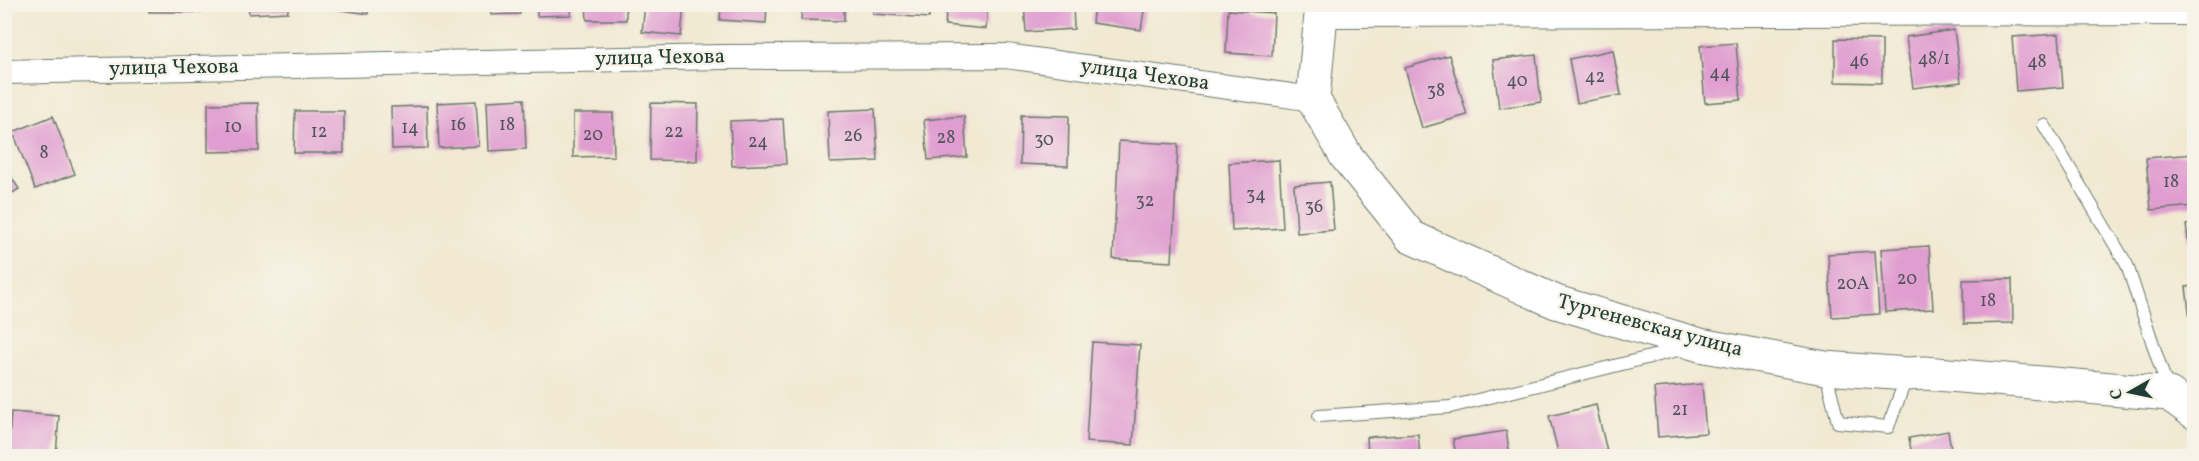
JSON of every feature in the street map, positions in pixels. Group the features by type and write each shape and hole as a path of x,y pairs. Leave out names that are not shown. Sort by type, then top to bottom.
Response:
{"street":[{"path":"1312,99 1322,10 2194,13"},
{"name":"улица Чехова","path":"4,72 710,57 1006,56 1312,99"},
{"name":"Тургеневская улица","path":"1312,99 1346,156 1411,237 1557,302 1700,345 1825,368 1925,374 2182,403"}],"lane":[{"path":"2044,125 2127,265 2182,403"},
{"path":"1319,416 1450,407 1700,345"},
{"path":"1825,368 1838,422 1888,427 1907,374"}],"building":[{"path":"149,4 201,4 201,12 149,12"},
{"path":"323,4 369,4 368,14 323,7"},
{"path":"389,4 443,4 443,7 389,8"},
{"path":"450,4 483,4 483,10 451,12"},
{"path":"490,4 520,4 520,14 491,15"},
{"path":"537,4 571,4 571,15 537,16"},
{"path":"586,4 626,4 626,20 587,20"},
{"path":"721,4 767,4 766,23 720,20"},
{"path":"802,4 844,4 844,21 801,20"},
{"path":"873,4 930,4 929,18 873,14"},
{"path":"947,4 988,4 986,29 945,25"},
{"path":"1024,4 1073,4 1074,29 1026,32"},
{"path":"1094,4 1145,4 1141,30 1092,23"},
{"path":"248,5 288,5 288,12 249,14"},
{"path":"645,5 684,5 681,36 642,32"},
{"path":"1228,10 1274,13 1272,56 1226,53"},
{"path":"1954,30 1961,82 1913,88 1906,37"},
{"path":"2059,34 2063,87 2016,91 2012,37"},
{"path":"1835,39 1882,40 1882,83 1835,82"},
{"path":"1736,43 1741,100 1705,103 1700,46"},
{"path":"1613,50 1621,95 1577,103 1569,59"},
{"path":"1449,55 1467,115 1422,128 1405,68"},
{"path":"1536,55 1541,102 1499,108 1493,60"},
{"path":"524,99 526,149 489,151 487,101"},
{"path":"476,101 479,146 439,148 437,103"},
{"path":"258,103 259,151 208,152 208,104"},
{"path":"651,103 698,104 697,161 650,160"},
{"path":"427,106 428,148 392,149 391,107"},
{"path":"875,109 878,161 830,163 828,111"},
{"path":"295,111 344,111 344,153 294,153"},
{"path":"573,113 613,113 614,156 573,157"},
{"path":"1021,115 1069,116 1068,166 1020,164"},
{"path":"53,116 75,174 35,189 13,132"},
{"path":"964,116 967,157 928,160 924,120"},
{"path":"783,119 786,164 732,166 730,121"},
{"path":"1119,141 1178,144 1172,262 1113,259"},
{"path":"2194,154 2194,206 2151,210 2146,158"},
{"path":"1279,160 1283,228 1232,231 1229,163"},
{"path":"4,166 19,189 4,198"},
{"path":"1330,182 1334,230 1297,233 1294,185"},
{"path":"2194,223 2194,273 2193,273 2186,225"},
{"path":"1929,246 1933,309 1885,312 1881,249"},
{"path":"1875,251 1879,314 1832,317 1828,254"},
{"path":"2012,279 2013,323 1964,324 1963,280"},
{"path":"2194,286 2194,327 2191,328 2186,287"},
{"path":"1092,342 1140,345 1133,445 1086,442"},
{"path":"1702,384 1706,433 1658,437 1654,388"},
{"path":"1596,405 1608,456 1559,456 1549,416"},
{"path":"11,412 59,416 56,456 8,456"},
{"path":"1506,431 1510,456 1456,456 1453,439"},
{"path":"1948,431 1952,456 1912,456 1909,438"},
{"path":"1418,434 1420,456 1368,456 1367,437"}]}
